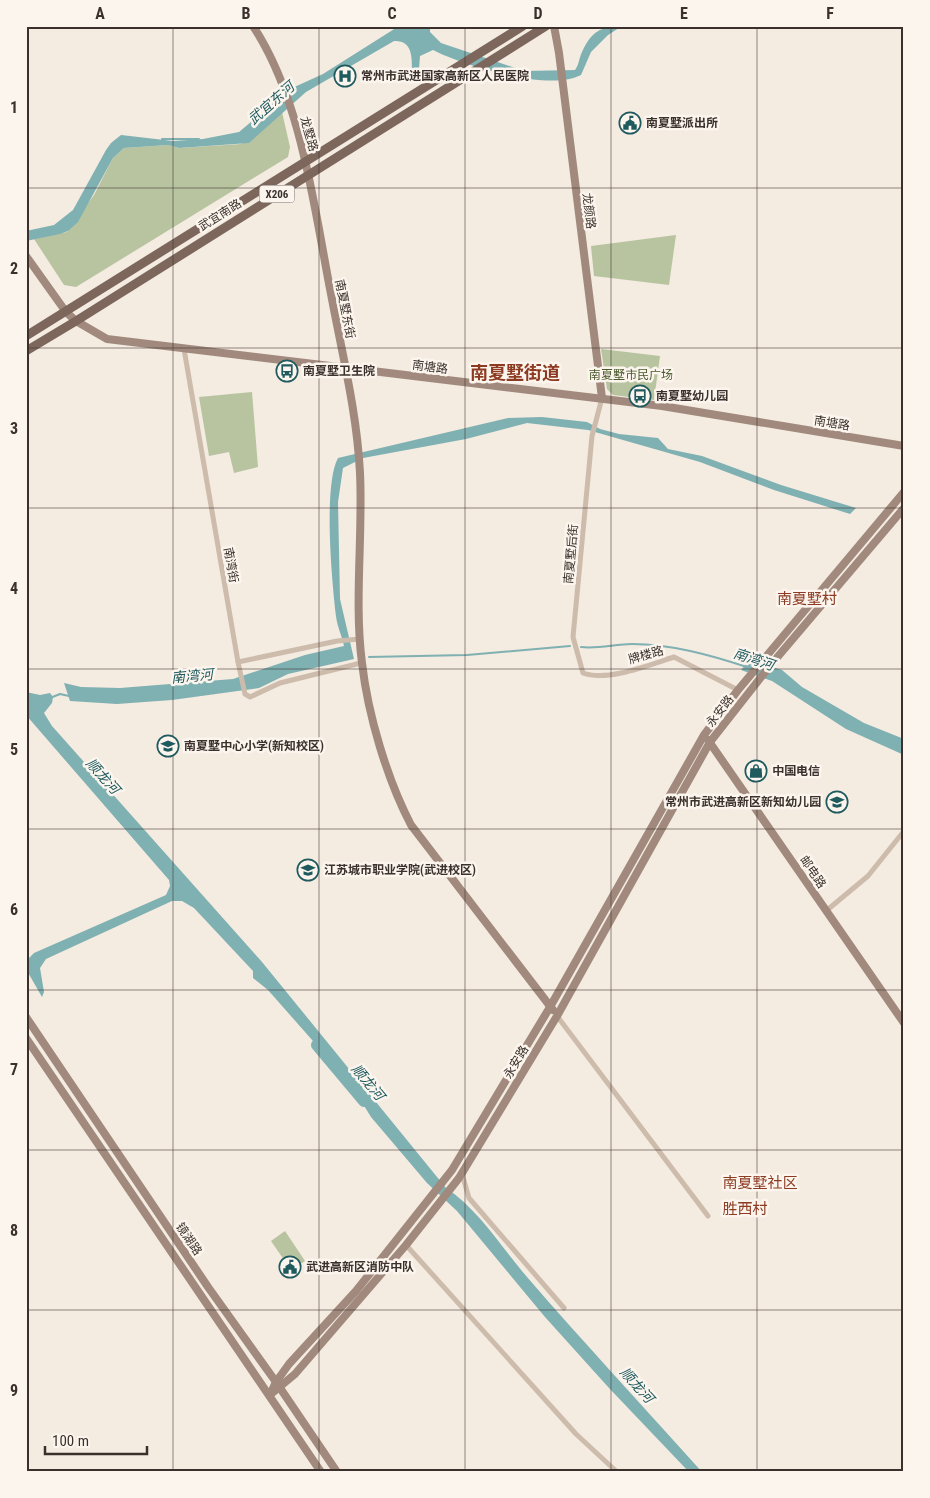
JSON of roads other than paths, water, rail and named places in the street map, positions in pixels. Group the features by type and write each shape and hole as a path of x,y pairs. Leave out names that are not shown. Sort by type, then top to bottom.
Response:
{"main road":[{"name":"武宜南路","path":"26,350 76,322 546,26"},
{"name":"武宜南路","path":"26,336 306,163 521,27"}],"street":[{"name":"龙墅路","path":"253,26 263,41 285,90 306,163"},
{"name":"龙颜路","path":"554,26 561,64 602,398"},
{"name":"南夏墅东街","path":"306,163 346,369 359,459 357,639 373,724 404,811 411,825 557,1016"},
{"name":"南塘路","path":"26,256 66,312 76,322 107,339 346,369 602,398 903,446"},
{"name":"南湾街","path":"184,349 244,694 250,698 280,683 362,663"},
{"name":"南夏墅后街","path":"583,673 573,637 592,436 602,398"},
{"name":"永安路","path":"278,1384 295,1374 406,1245 461,1176 557,1016 710,742 755,684 765,666 904,492"},
{"name":"永安路","path":"270,1395 289,1364 356,1290 434,1195 452,1170 550,1007 704,735 738,690 765,666 904,508"},
{"path":"238,662 337,640 357,639"},
{"name":"牌楼路","path":"583,673 593,677 619,673 674,658 738,690"},
{"name":"邮电路","path":"704,735 904,1023"},
{"path":"826,911 868,876 904,830"},
{"path":"557,1016 708,1216"},
{"name":"镜湖路","path":"26,1017 203,1279 278,1384 336,1472"},
{"name":"镜湖路","path":"26,1038 321,1472"},
{"path":"461,1176 469,1198 564,1308"},
{"path":"406,1245 576,1434 617,1472"}],"water":[{"path":"399,26 430,26 430,32 441,43 524,71 575,70 585,45 593,35 608,27 622,26 608,35 591,52 581,75 549,81 507,75 465,63 433,50 420,56 419,69 412,71 411,55 408,46 400,41 394,41 306,92 249,143 179,148 168,145 124,148 113,158 78,222 68,231 60,234 26,241 26,231 54,225 73,210 106,150 121,135 173,141 203,139 239,132 290,89 323,74"},
{"path":"542,417 587,422 600,429 619,434 658,438 668,449 702,456 781,485 856,508 850,514 774,490 700,462 588,430 527,423 466,439 363,458 343,468 338,502 340,599 354,659 288,674 259,688 172,700 117,704 70,701 64,683 81,687 120,688 233,679 305,655 344,646 337,624 330,535 331,490 333,471 338,458 508,418"},
{"path":"750,660 782,670 802,687 864,723 904,739 904,755 846,729 772,681 741,670"},
{"path":"26,692 40,695 50,693 53,697 52,703 44,713 52,726 262,962 446,1188 479,1218 549,1302 702,1472 689,1472 545,1317 457,1211 427,1183 371,1117 350,1083 268,990 253,978 253,971 194,908 182,901 172,901 46,959 40,968 44,992 42,997 26,969 28,959 34,953 166,895 170,886 169,880 26,715"}],"waterway":[{"name":"武宜东河","path":"162,139 199,139"},
{"name":"南湾河","path":"581,647 647,644 705,654 747,667"},
{"name":"南湾河","path":"369,657 467,655 570,646"},
{"name":"南湾河","path":"50,698 60,694 69,696"},
{"name":"顺龙河","path":"317,1045 364,1101"}],"place":[{"name":"常州市武进国家高新区人民医院","path":"345,76"},
{"name":"南夏墅派出所","path":"630,123"},
{"name":"南夏墅卫生院","path":"287,371"},
{"name":"南夏墅幼儿园","path":"640,396"},
{"name":"南夏墅中心小学(新知校区)","path":"168,746"},
{"name":"中国电信","path":"756,771"},
{"name":"常州市武进高新区新知幼儿园","path":"837,802"},
{"name":"江苏城市职业学院(武进校区)","path":"308,870"},
{"name":"武进高新区消防中队","path":"290,1267"}],"district":[{"name":"南夏墅街道","path":"515,372"},
{"name":"南夏墅村","path":"807,599"},
{"name":"南夏墅社区","path":"760,1183"},
{"name":"胜西村","path":"745,1209"}],"park label":[{"name":"南夏墅市民广场","path":"631,375"}]}
